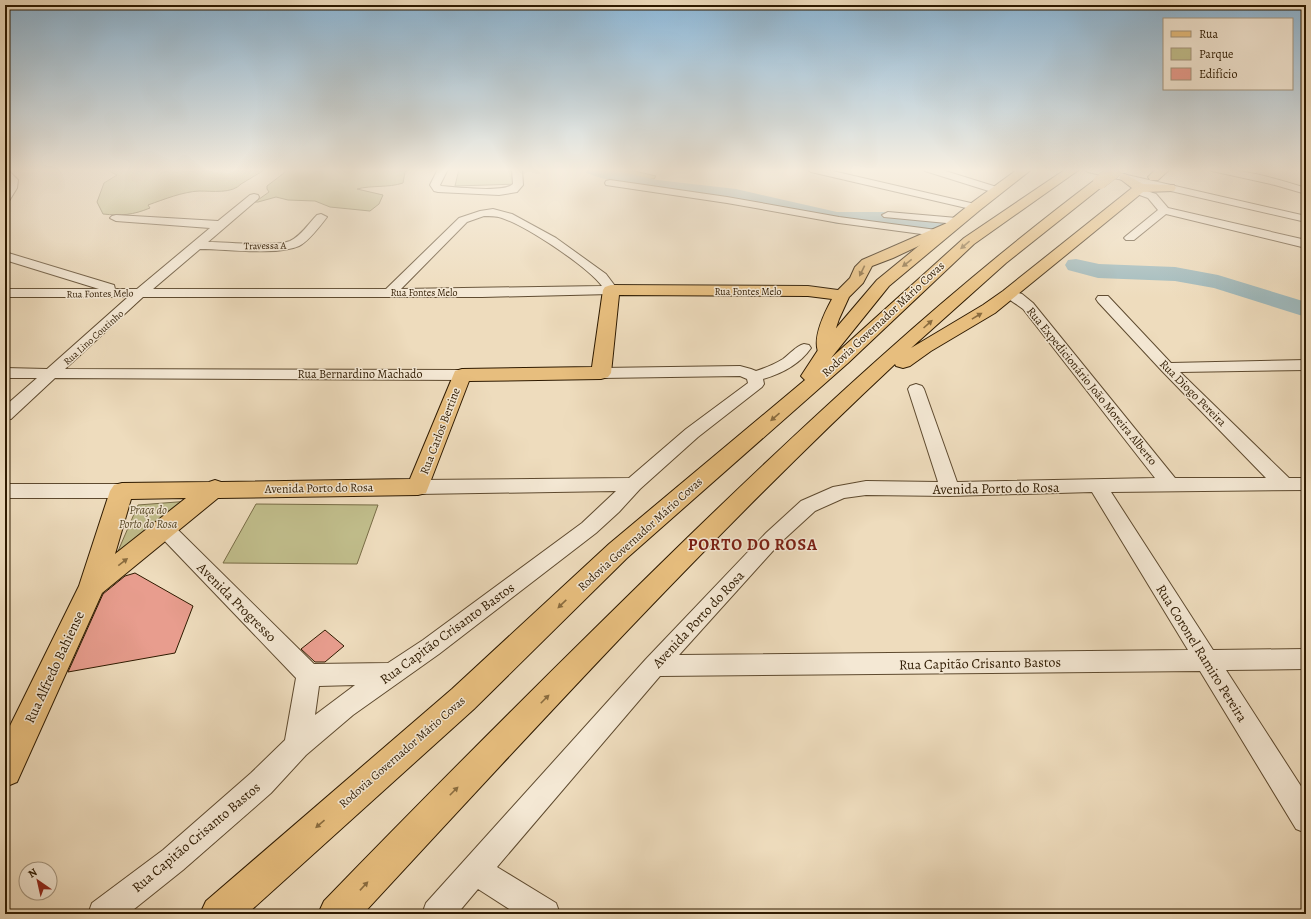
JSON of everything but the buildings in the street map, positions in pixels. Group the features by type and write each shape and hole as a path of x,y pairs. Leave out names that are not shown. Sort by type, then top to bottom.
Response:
{"main road":[{"path":"799,396 826,351 883,283 968,212"},
{"name":"Rodovia Governador Mário Covas","path":"219,914 463,699 618,551 799,396 841,359 924,281 969,242 1038,212"},
{"path":"338,914 434,811 619,621 772,470 870,376 962,294 1025,240 1066,212"},
{"path":"619,621 693,566 892,372 925,347 989,309 1009,294 1084,212"},
{"path":"826,351 827,328 842,295 858,280 863,267 867,263 947,228"},
{"path":"601,373 611,290"},
{"name":"Rua Fontes Melo","path":"611,290 808,291 842,295"},
{"name":"Rua Bernardino Machado","path":"462,374 601,373"},
{"name":"Rua Carlos Bertine","path":"418,487 462,374"},
{"name":"Avenida Porto do Rosa","path":"122,491 215,488 418,487"},
{"name":"Rua Alfredo Bahiense","path":"92,586 215,488"},
{"name":"Rua Alfredo Bahiense","path":"5,771 92,586 122,491"}],"street":[{"name":"Rua Lino Coutinho","path":"5,415 140,293 236,212"},
{"path":"391,292 463,220 485,212 504,215 520,222 572,255 603,278 611,290"},
{"path":"794,212 839,220 947,228"},
{"path":"859,212 947,228"},
{"path":"1130,238 1162,212"},
{"path":"1172,212 1306,244"},
{"path":"1275,212 1306,219"},
{"name":"Travessa A","path":"197,245 276,247 290,245 297,242 321,217"},
{"path":"116,218 220,225"},
{"path":"5,256 122,292"},
{"name":"Rua Fontes Melo","path":"5,293 482,293 611,290"},
{"name":"Rua Expedicionário João Moreira Alberto","path":"1009,294 1017,297 1028,306 1170,484"},
{"name":"Rua Diogo Pereira","path":"1103,299 1167,368 1296,485"},
{"path":"754,377 770,372 796,357 804,348"},
{"path":"1167,368 1306,365"},
{"name":"Rua Bernardino Machado","path":"601,373 740,371 746,372 754,377"},
{"name":"Rua Bernardino Machado","path":"5,373 462,374"},
{"name":"Rua Capitão Crisanto Bastos","path":"103,914 185,850 261,783 297,746 344,707 392,674 589,528 612,507 633,484 697,429 756,384 754,377"},
{"path":"916,389 950,489"},
{"name":"Avenida Porto do Rosa","path":"418,487 633,484"},
{"name":"Avenida Porto do Rosa","path":"437,914 654,666 772,538 808,506 840,492 863,489 950,489 1170,484 1296,485"},
{"name":"Rua Coronel Ramiro Pereira","path":"1098,486 1306,819"},
{"name":"Avenida Porto do Rosa","path":"5,491 122,491"},
{"name":"Avenida Progresso","path":"165,529 309,675"},
{"name":"Rua Capitão Crisanto Bastos","path":"654,666 1306,659"},
{"path":"297,746 309,675 392,674"},
{"path":"476,871 545,914"}],"green space":[{"path":"102,212 138,212 116,215 103,214"},
{"name":"Praça do Porto do Rosa","path":"190,501 115,558 138,505"},
{"path":"256,504 378,505 357,564 223,563"}],"waterway":[{"path":"811,212 837,218 896,218 935,225"},
{"path":"1076,265 1098,271 1175,274 1218,282 1306,310"}],"district":[{"name":"PORTO DO ROSA","path":"753,544"}]}
